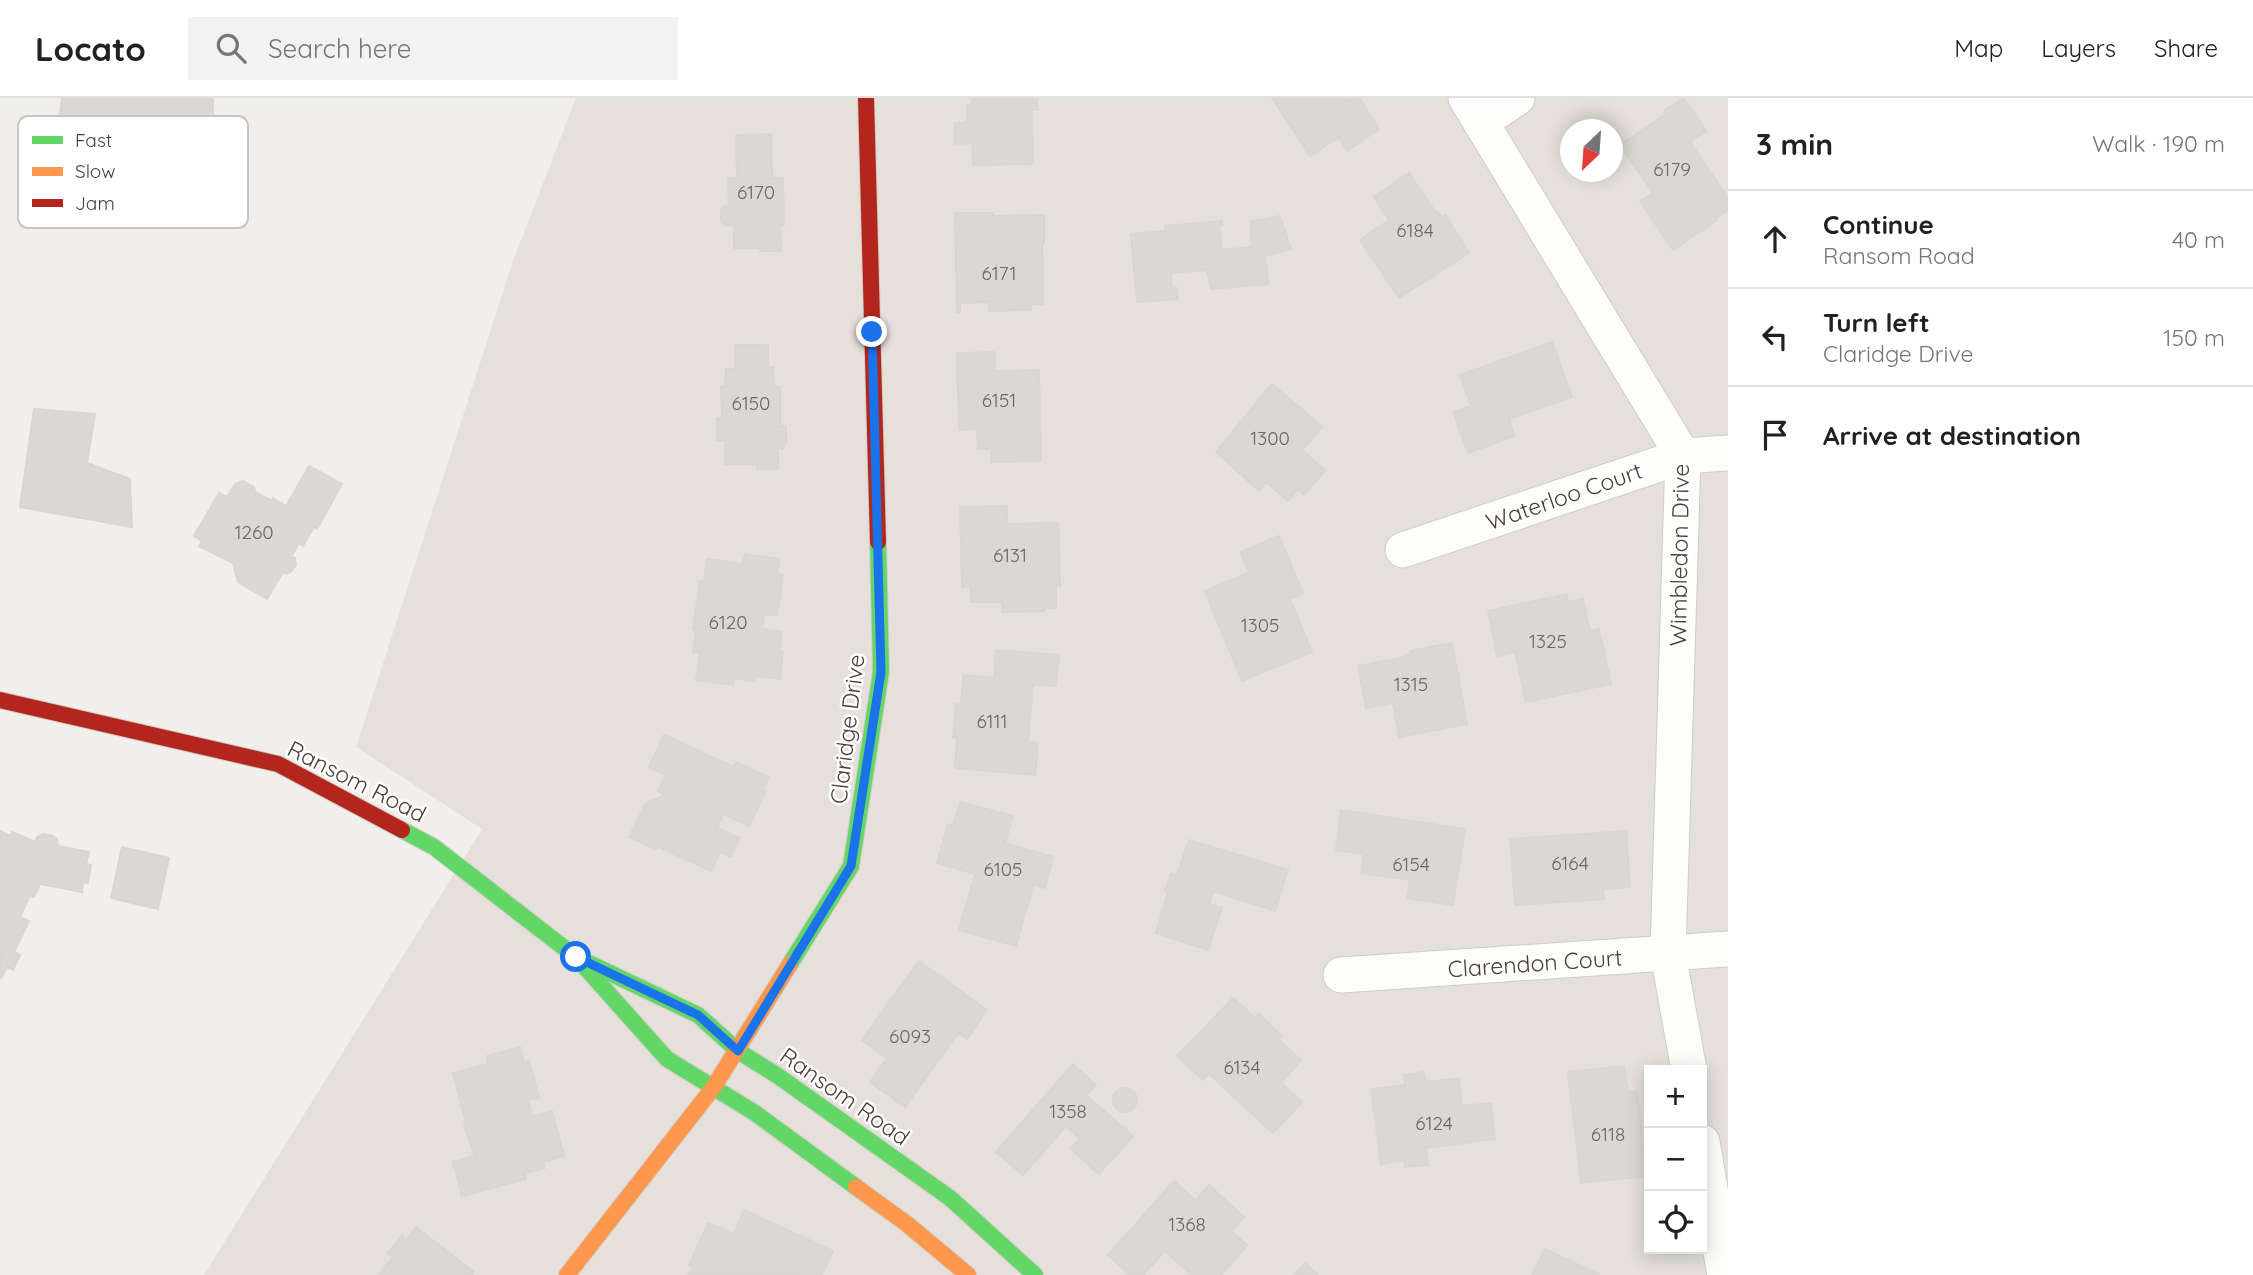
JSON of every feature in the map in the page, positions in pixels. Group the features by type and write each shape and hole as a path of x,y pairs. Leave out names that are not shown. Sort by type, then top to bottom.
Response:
{"street":[{"name":"Claridge Drive","path":"567,1275 713,1088 851,866 881,672 866,98"},
{"path":"1474,110 1517,98"},
{"name":"Wimbledon Drive","path":"1474,110 1683,456 1668,954 1688,1065"},
{"name":"Waterloo Court","path":"1403,550 1683,456 1728,453"},
{"name":"Ransom Road","path":"0,700 278,764 434,847 576,957 667,1059 755,1113 907,1224 968,1275"},
{"name":"Clarendon Court","path":"1341,975 1728,949"},
{"name":"Ransom Road","path":"576,957 698,1015 738,1051 778,1076 950,1198 1035,1275"},
{"path":"1707,1171 1725,1275"}],"shaded area":[{"path":"576,98 1728,98 1728,1275 204,1275 482,829 356,747 513,261"}],"building":[{"path":"62,98 213,98 213,116 60,116"},
{"path":"972,98 1037,98 1037,110 1032,110 1033,164 973,165 972,143 955,144 955,123 967,122 967,105 972,105"},
{"path":"1272,98 1359,98 1379,129 1347,151 1339,137 1310,156"},
{"path":"1684,98 1706,131 1690,142 1728,198 1728,210 1673,250 1640,201 1653,193 1623,149 1623,143 1666,114 1664,111"},
{"path":"771,134 772,178 783,178 784,225 780,225 781,251 734,248 734,225 726,226 721,221 721,210 729,206 728,178 737,178 736,135"},
{"path":"1409,173 1436,213 1442,217 1445,215 1469,253 1399,298 1360,240 1389,220 1374,197"},
{"path":"955,213 993,213 993,216 1044,215 1043,304 1031,304 1031,310 989,311 989,302 960,303 960,312 957,312"},
{"path":"1280,216 1291,249 1265,256 1268,284 1211,289 1207,270 1171,273 1172,288 1177,288 1178,299 1137,302 1131,234 1166,231 1165,226 1222,221 1222,225 1219,225 1222,250 1252,247 1250,222"},
{"path":"1552,342 1572,397 1509,419 1515,436 1468,453 1453,412 1471,406 1460,375"},
{"path":"735,345 768,345 768,368 773,367 774,387 780,387 780,426 786,426 786,444 784,448 778,449 778,469 757,469 757,464 725,464 725,440 717,440 717,418 722,418 721,386 725,386 726,369 735,369"},
{"path":"994,352 995,371 1039,370 1041,461 991,462 991,449 978,449 977,429 959,430 957,353"},
{"path":"1272,384 1322,427 1302,450 1325,470 1304,495 1298,489 1288,501 1266,482 1259,491 1216,452"},
{"path":"34,409 95,414 87,463 130,479 132,527 20,507"},
{"path":"309,466 342,484 317,529 314,527 303,546 299,543 291,557 295,558 296,565 291,572 283,572 267,599 238,582 233,563 199,546 202,541 194,536 219,493 227,497 235,484 243,481 254,487 255,492 286,506"},
{"path":"1007,506 1007,524 1058,523 1060,586 1056,585 1056,608 1044,608 1045,611 1002,612 1002,602 971,602 970,586 962,587 960,507"},
{"path":"1279,536 1303,593 1290,599 1312,652 1242,681 1205,591 1249,573 1240,552"},
{"path":"745,554 779,559 777,574 783,575 777,615 764,614 762,629 782,632 779,652 783,652 780,679 755,676 754,681 734,678 733,685 696,680 700,653 693,652 696,630 693,629 700,581 704,581 707,559 743,564"},
{"path":"1567,594 1568,602 1583,599 1590,631 1599,629 1611,684 1526,702 1515,652 1497,656 1488,611"},
{"path":"1452,643 1467,724 1399,737 1393,703 1366,708 1358,666 1405,657 1411,654 1410,651"},
{"path":"996,650 1059,655 1056,686 1033,685 1028,742 1038,743 1035,775 955,768 957,738 953,738 956,704 961,705 963,675 994,678"},
{"path":"664,735 734,767 736,762 769,777 749,826 723,814 717,828 739,838 731,857 720,852 711,871 657,846 656,849 629,837 646,803 661,797 663,793 658,791 666,775 649,767"},
{"path":"960,802 1013,816 1005,843 1053,857 1045,888 1033,885 1016,946 959,930 975,874 937,863 948,824 953,826"},
{"path":"1341,810 1465,829 1453,905 1407,898 1410,880 1361,873 1364,854 1336,850"},
{"path":"0,831 11,836 12,832 35,842 37,837 43,834 53,836 57,839 58,846 89,852 86,864 91,865 88,883 83,882 82,892 40,884 34,897 30,895 20,917 29,921 14,952 20,955 13,970 7,967 1,979"},
{"path":"1626,831 1630,887 1603,889 1604,899 1515,905 1510,839"},
{"path":"1189,840 1288,870 1275,911 1213,891 1209,904 1222,908 1208,950 1156,933 1171,873 1177,875"},
{"path":"122,847 169,858 158,909 111,898"},
{"path":"919,961 987,1010 967,1039 958,1033 905,1107 870,1082 887,1058 862,1040"},
{"path":"1233,998 1255,1018 1259,1014 1282,1036 1279,1040 1301,1060 1281,1083 1302,1102 1273,1133 1209,1074 1203,1080 1177,1056"},
{"path":"520,1047 524,1062 529,1061 539,1098 528,1100 532,1117 552,1111 564,1156 543,1162 545,1168 525,1173 526,1179 462,1196 453,1162 475,1156 464,1126 466,1124 453,1073 488,1064 487,1056"},
{"path":"1073,1064 1096,1085 1086,1095 1133,1136 1099,1174 1071,1149 1080,1139 1066,1126 1023,1175 996,1152"},
{"path":"1624,1066 1628,1092 1637,1091 1644,1150 1644,1176 1581,1183 1568,1072"},
{"path":"1424,1072 1426,1082 1459,1078 1462,1106 1491,1103 1495,1139 1426,1148 1428,1165 1405,1167 1404,1160 1381,1164 1371,1089 1405,1085 1404,1075"},
{"path":"1125,1088 1134,1091 1137,1100 1134,1109 1125,1112 1116,1109 1113,1100 1116,1091"},
{"path":"1174,1181 1196,1201 1209,1185 1244,1217 1231,1231 1247,1245 1221,1275 1192,1275 1165,1251 1143,1275 1130,1275 1108,1255"},
{"path":"744,1210 833,1251 822,1275 689,1274 693,1267 689,1265 708,1223 734,1234"},
{"path":"416,1227 474,1272 471,1275 379,1275 393,1257 388,1253 402,1236 406,1240"},
{"path":"1545,1249 1600,1275 1532,1275"},
{"path":"1305,1263 1318,1275 1294,1275"}],"traffic: fast":[{"path":"790,964 851,866 881,672 878,542"},
{"path":"402,830 434,847 576,957 667,1059 755,1113 856,1187"},
{"path":"591,964 698,1015 738,1051 778,1076 950,1198 1035,1275"}],"traffic: slow":[{"path":"567,1275 713,1088 790,964"},
{"path":"856,1187 907,1224 968,1275"}],"traffic: jam":[{"path":"866,98 878,542"},
{"path":"0,700 278,764 402,830"}],"route":[{"path":"576,957 698,1015 738,1051 851,866 881,672 872,332"}]}
